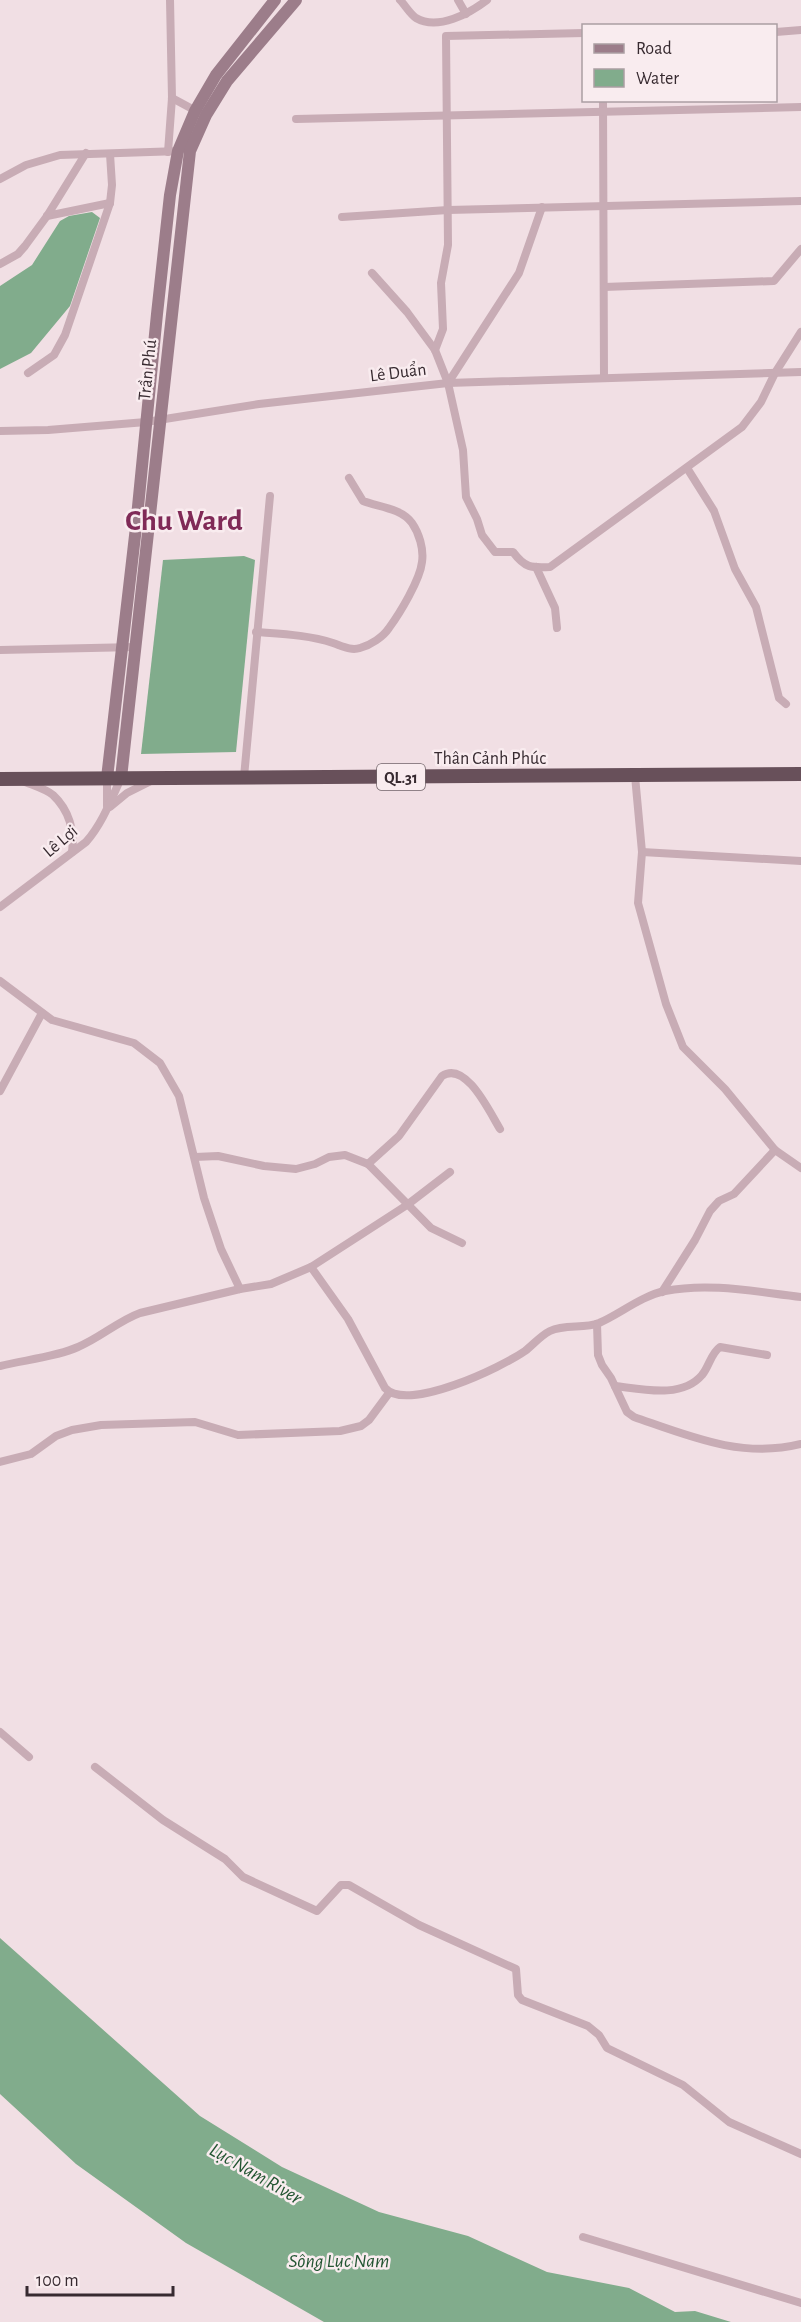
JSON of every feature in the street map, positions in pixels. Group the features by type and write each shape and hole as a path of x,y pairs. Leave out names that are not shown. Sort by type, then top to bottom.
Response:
{"highway":[{"name":"Thân Cảnh Phúc","path":"0,779 801,774"}],"main road":[{"name":"Trần Phú","path":"114,778 123,647 170,195 179,152 200,113 216,75 275,0"},
{"name":"Trần Phú","path":"200,113 296,0"},
{"name":"Trần Phú","path":"114,778 136,647 160,420 179,152"}],"street":[{"name":"Trần Phú","path":"170,0 172,98 179,152"},
{"path":"400,0 414,16 426,21 457,19 487,0"},
{"path":"458,0 466,14"},
{"path":"777,32 801,30"},
{"path":"435,350 443,329 441,283 448,245 446,36 582,33"},
{"path":"172,98 200,113"},
{"path":"603,102 604,378"},
{"path":"296,119 801,107"},
{"path":"0,179 39,160 60,155 179,152"},
{"path":"0,264 18,254 47,216 86,153"},
{"path":"28,373 48,360 62,343 110,203 112,185 110,154"},
{"path":"342,217 448,210 801,201"},
{"path":"47,216 110,203"},
{"path":"448,383 519,273 542,207"},
{"path":"604,287 774,281 801,249"},
{"path":"372,273 407,312 435,350 448,383 463,450 466,497 482,535 495,552 513,552 523,564 536,567 550,567 742,428 761,402 775,373 801,332"},
{"name":"Lê Duẩn","path":"0,431 48,430 146,422 259,404 448,383 801,372"},
{"path":"687,468 714,511 735,569 756,607 779,698 786,704"},
{"path":"256,632 320,639 353,650 365,646 389,629 420,570 422,561 419,537 405,515 363,501 349,478"},
{"path":"244,777 270,496"},
{"path":"536,567 555,608 557,628"},
{"path":"0,650 136,647"},
{"path":"635,776 642,852 638,903 666,1004 683,1047 725,1089 775,1150 801,1168"},
{"path":"17,778 52,795 68,815 74,838 72,852"},
{"path":"107,810 114,778"},
{"path":"107,810 114,778"},
{"path":"107,810 127,793 158,778"},
{"name":"Lê Lợi","path":"0,907 54,868 93,834 107,810"},
{"path":"642,852 801,861"},
{"path":"0,981 56,1021 134,1043 160,1063 179,1096 204,1198 221,1249 240,1288"},
{"path":"0,1091 42,1013"},
{"path":"368,1164 399,1136 442,1076 448,1072 455,1073 482,1095 500,1129"},
{"path":"662,1292 695,1240 710,1211 719,1201 734,1194 775,1150"},
{"path":"195,1157 218,1156 264,1166 296,1169 315,1164 329,1156 345,1155 368,1164 431,1228 462,1243"},
{"path":"0,1366 76,1348 140,1313 240,1288 271,1284 310,1267 407,1205 450,1172"},
{"path":"310,1267 348,1319 389,1393 397,1395 420,1395 447,1388 524,1352 549,1332 567,1326 597,1324 662,1292 692,1288 745,1288 801,1297"},
{"path":"597,1324 598,1355 627,1412 634,1417 697,1439 742,1449 790,1447 801,1444"},
{"path":"615,1386 650,1391 684,1387 696,1382 720,1347 767,1354"},
{"path":"0,1462 31,1454 56,1436 72,1430 101,1425 195,1422 238,1435 351,1429 369,1420 389,1393"},
{"path":"0,1732 29,1757"},
{"path":"95,1767 163,1820 225,1859 243,1877 317,1911 341,1885 350,1885 419,1926 516,1969 518,1995 522,2001 588,2026 599,2035 607,2048 683,2085 729,2122 801,2154"},
{"path":"583,2237 801,2303"}],"water":[{"path":"92,212 100,218 70,306 31,353 0,369 0,286 32,265 60,221 69,216"},
{"path":"244,556 255,560 236,752 141,754 163,560"},
{"name":"Sông Lục Nam","path":"0,1938 200,2116 282,2167 379,2212 468,2236 547,2272 629,2288 675,2312 695,2311 731,2322 324,2322 186,2243 76,2164 0,2094"}],"district":[{"name":"Chu Ward","path":"184,520"}],"water label":[{"name":"Lục Nam River","path":"256,2173"}]}
